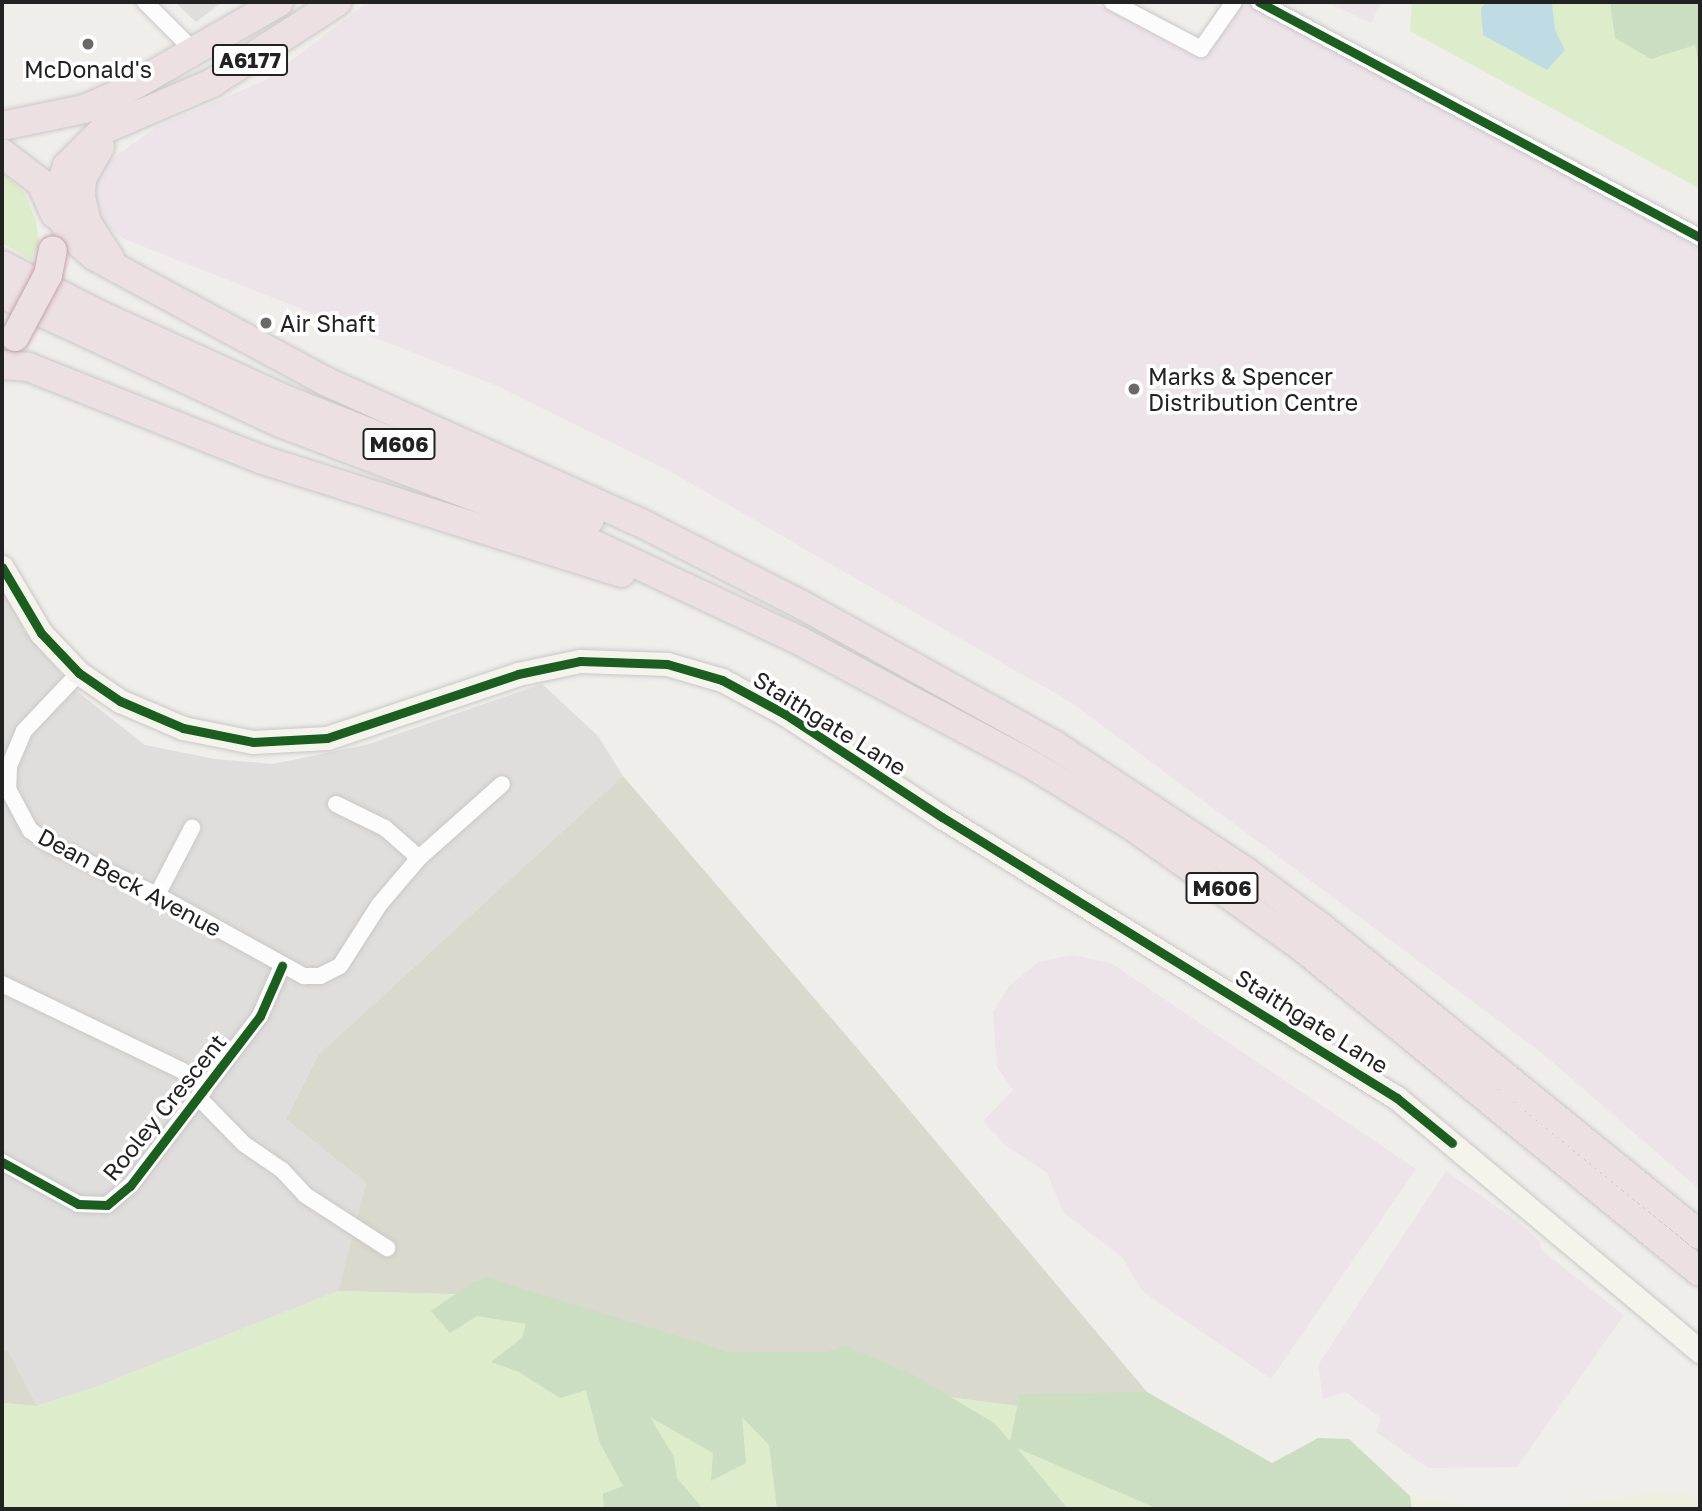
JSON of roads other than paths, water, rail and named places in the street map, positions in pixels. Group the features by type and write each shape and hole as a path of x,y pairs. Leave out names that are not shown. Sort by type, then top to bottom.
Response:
{"highway":[{"name":"A6177","path":"2,126 84,109 196,53 279,2"},
{"name":"A6177","path":"8,343 48,275 53,250 55,206 65,169 89,141 212,83 338,2"},
{"name":"M606","path":"116,266 87,223 82,178 99,148 157,107"},
{"path":"2,153 29,169 55,206"},
{"name":"M606","path":"55,206 84,248 325,381 639,522 804,606 1053,744 1245,871 1398,988 1700,1235"},
{"name":"M606","path":"2,265 98,314 282,398 804,606"},
{"name":"M606","path":"2,294 280,423 572,534 687,592 800,641 937,710 1135,828 1303,948 1700,1272"},
{"name":"M606","path":"2,365 28,367 260,459 687,592"}],"street":[{"path":"145,2 196,53"},
{"path":"1112,2 1201,49 1234,2"},
{"path":"1259,2 1700,237"},
{"name":"Staithgate Lane","path":"2,567 41,633 79,673 120,701 183,728 253,742 327,738 518,674 580,662 667,664 722,680 785,714 942,817 1397,1098 1700,1351"},
{"name":"Dean Beck Avenue","path":"79,673 24,731 9,766 5,790 30,830 47,843 157,895 304,976 320,976 340,966 379,905 419,858 502,784"},
{"path":"336,804 385,828 419,858"},
{"path":"157,895 192,828"},
{"name":"Rooley Crescent","path":"2,1162 78,1204 107,1205 130,1186 260,1016 282,966"},
{"path":"2,984 181,1070 244,1144 282,1170 305,1195 387,1248"}],"water":[{"path":"1485,2 1552,2 1555,29 1565,50 1547,70 1483,35 1481,9"}],"place":[{"name":"McDonald's","path":"88,44"},
{"name":"Air Shaft","path":"266,323"},
{"name":"Marks & Spencer Distribution Centre","path":"1134,389"}]}
